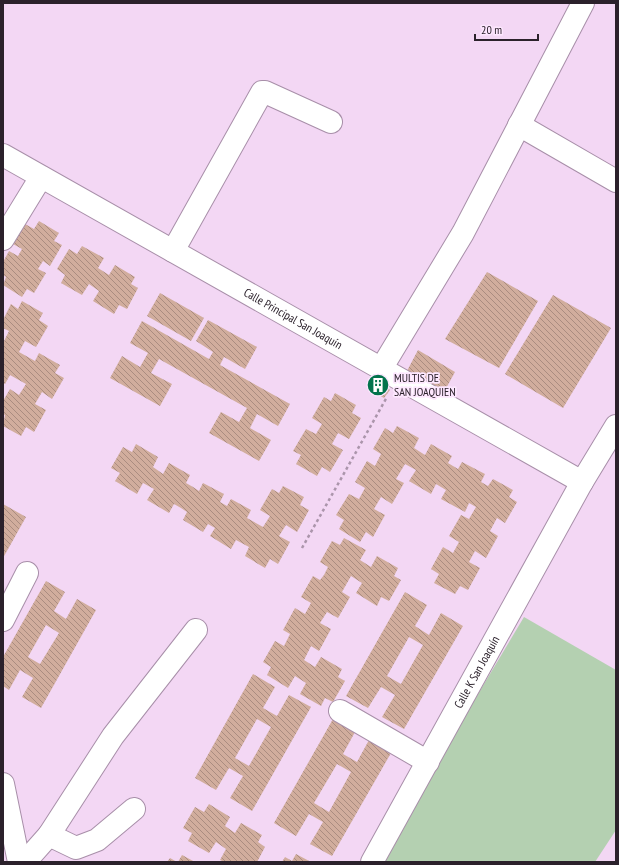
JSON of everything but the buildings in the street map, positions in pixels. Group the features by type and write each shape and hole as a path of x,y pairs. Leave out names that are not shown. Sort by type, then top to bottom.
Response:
{"street":[{"path":"389,374 583,3"},
{"path":"172,251 262,92 266,92 331,122"},
{"path":"519,126 616,181"},
{"name":"Calle Principal San Joaquín","path":"3,155 582,482"},
{"path":"3,239 41,177"},
{"name":"Calle K San Joaquín","path":"372,862 582,482 616,426"},
{"path":"3,620 27,573"},
{"path":"25,862 49,835 113,736 196,630"},
{"path":"340,711 428,762"},
{"path":"3,784 19,862"},
{"path":"49,835 76,848 97,840 134,809"}],"path":[{"path":"302,548 389,374"}],"green space":[{"path":"524,617 616,670 616,830 595,862 378,861"}],"place":[{"name":"MULTIS DE SAN JOAQUIEN","path":"378,385"}]}
